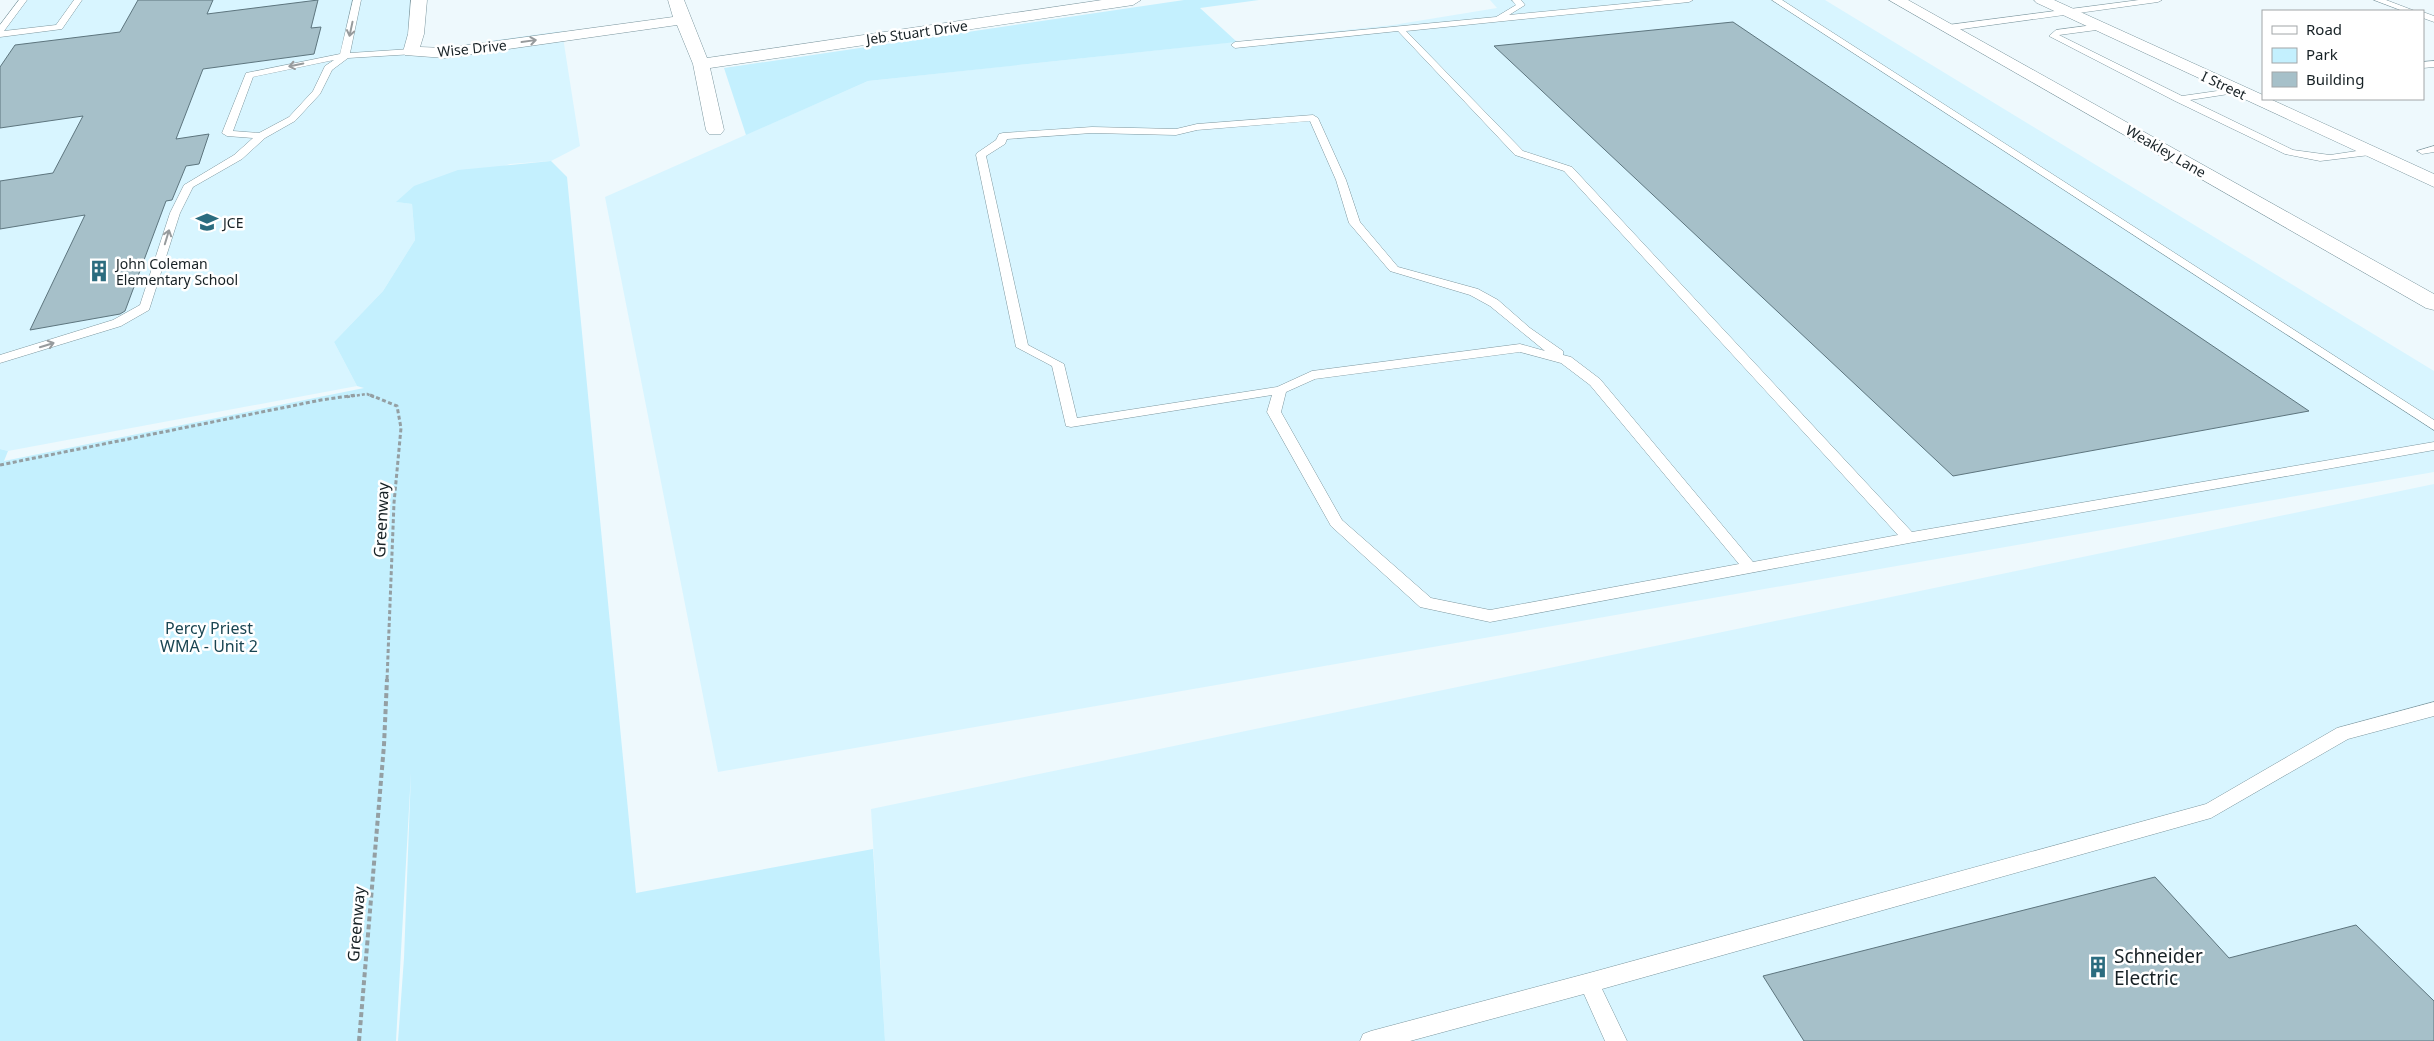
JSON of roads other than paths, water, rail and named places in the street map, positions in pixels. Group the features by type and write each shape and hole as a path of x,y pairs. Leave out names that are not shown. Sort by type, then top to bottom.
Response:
{"street":[{"path":"411,52 416,34 419,0"},
{"name":"Jeb Stuart Drive","path":"701,64 1132,0"},
{"name":"Weakley Lane","path":"1897,0 2434,304"},
{"name":"I Street","path":"2042,0 2434,181"},
{"path":"679,9 701,64 715,130"},
{"name":"Wise Drive","path":"411,52 445,53 679,9"}],"lane":[{"path":"0,32 23,0"},
{"path":"0,32 59,27 78,0"},
{"path":"0,359 117,323 145,308 175,213 190,185 238,157 261,136 292,119 317,92 328,68 344,58 357,0"},
{"path":"1496,19 1521,5 1516,0"},
{"path":"1236,45 1683,0"},
{"path":"1776,0 2434,426"},
{"path":"2107,0 2118,5"},
{"path":"1948,28 2158,0"},
{"path":"2378,0 2408,10"},
{"path":"2101,27 2056,33 2053,36 2289,152 2308,158 2325,160 2370,152"},
{"path":"1400,29 1519,153 1568,169 1909,538"},
{"path":"261,136 227,133 249,75 302,63 381,51 411,52"},
{"path":"2178,99 2235,90"},
{"path":"1566,360 1520,348 1312,375 1280,390 1071,423 1058,364 1022,347 981,156 1001,142 1004,136 1092,130 1176,132 1196,127 1313,118 1342,180 1355,223 1394,269 1474,292 1494,303 1526,331 1566,360 1595,382 1751,569"},
{"path":"2422,151 2434,149"},
{"path":"1280,390 1274,412 1336,523 1426,603 1490,616 1751,569 1909,538 2434,446"},
{"path":"1371,1041 1589,983 2211,810 2343,733 2434,709"},
{"path":"1589,983 1616,1041"}],"place":[{"name":"JCE","path":"207,222"},
{"name":"John Coleman Elementary School","path":"99,271"},
{"name":"Schneider Electric","path":"2098,967"}],"park label":[{"name":"Percy Priest WMA - Unit 2","path":"209,637"}]}
